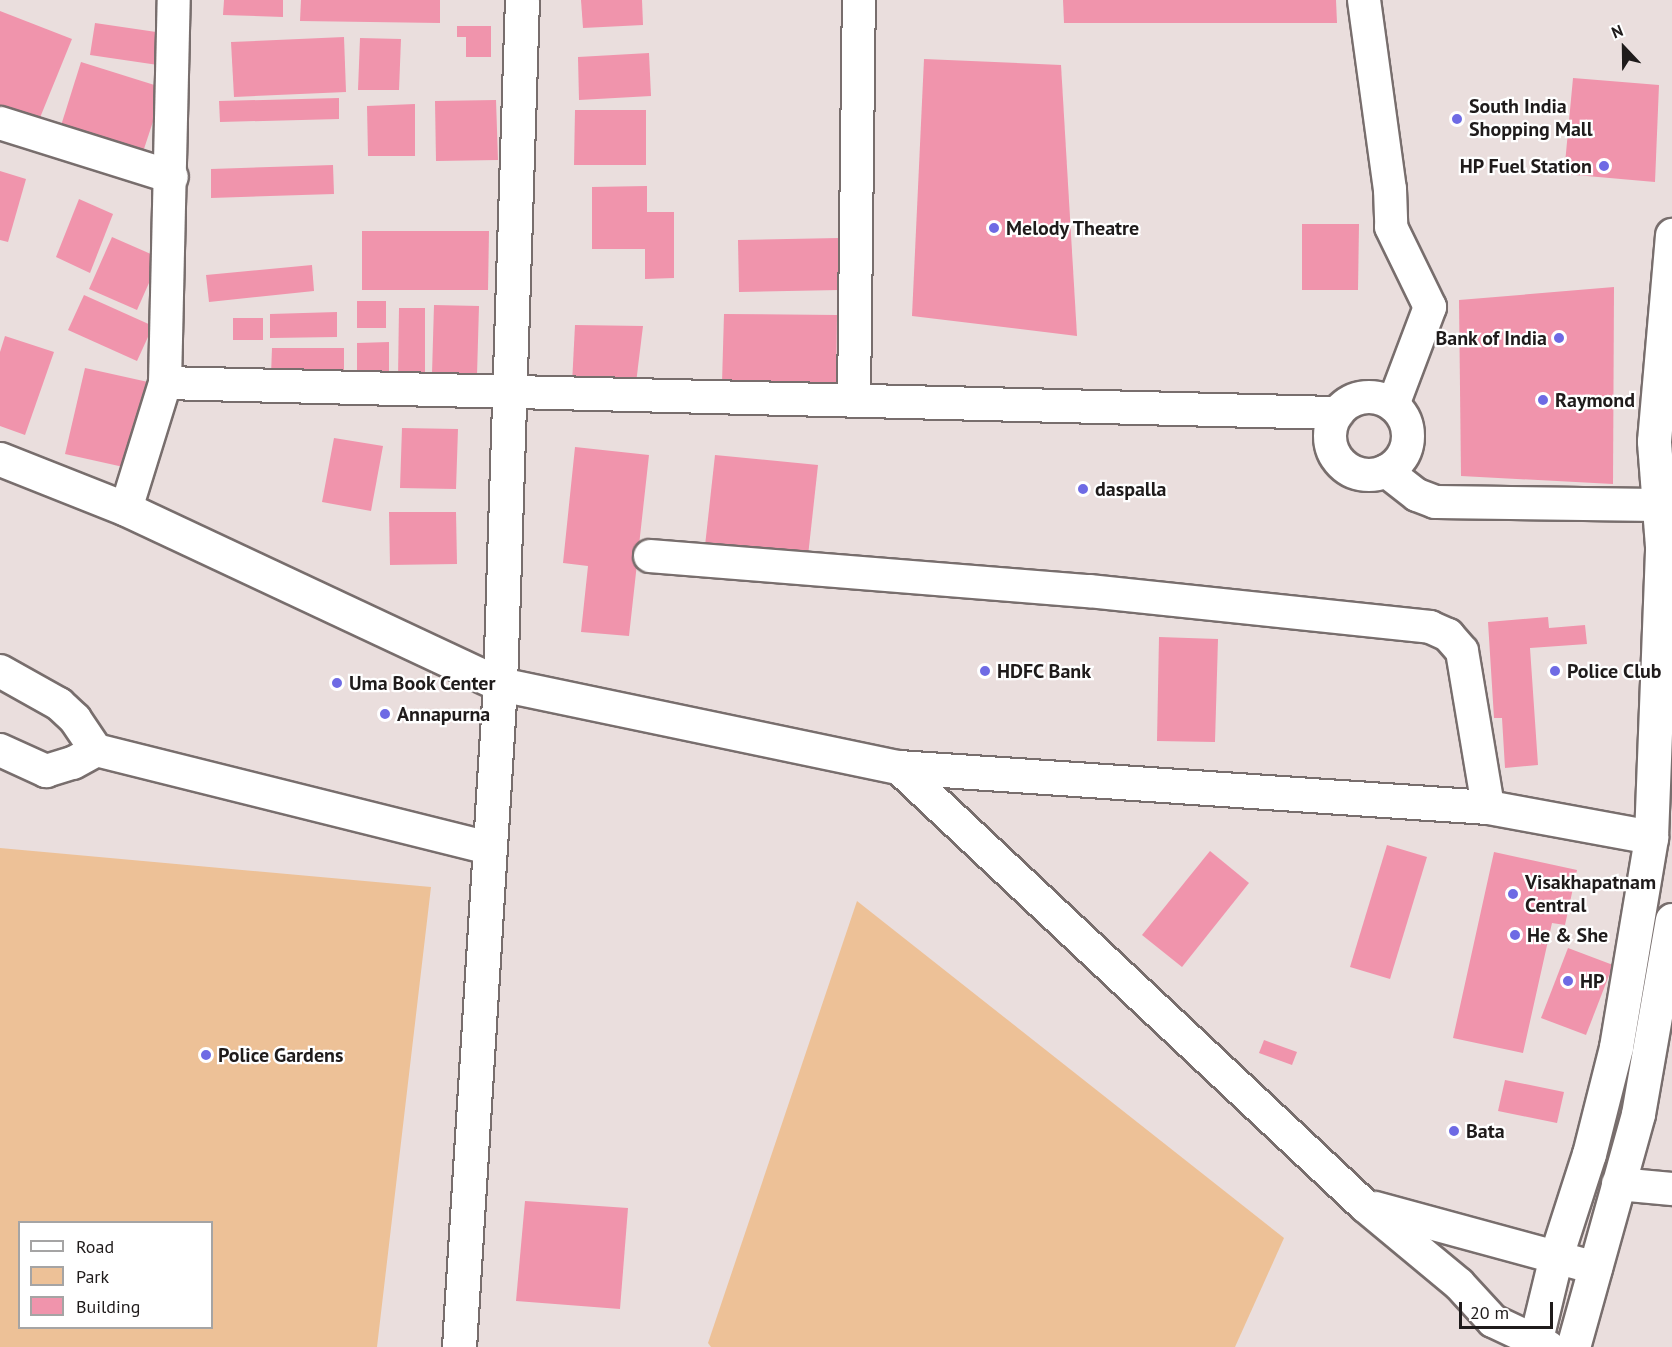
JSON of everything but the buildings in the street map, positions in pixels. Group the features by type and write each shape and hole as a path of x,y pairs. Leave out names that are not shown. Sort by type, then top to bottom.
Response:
{"main road":[{"path":"459,1347 500,684 522,0"},
{"path":"1539,1346 1556,1256 1589,1154 1616,1047 1651,837 1662,546 1654,441 1672,235"},
{"path":"0,459 126,509 500,684 898,767 1488,807 1651,837"},
{"path":"1573,1347 1638,1114 1672,920"}],"street":[{"path":"126,509 165,383 172,177 174,0"},
{"path":"854,398 859,0"},
{"path":"1364,0 1388,168 1391,227 1430,307 1393,405"},
{"path":"0,123 172,177"},
{"path":"165,383 510,394 854,398 1338,413"},
{"path":"1370,397 1393,405 1407,426 1408,438 1404,452 1386,471 1360,474 1338,460 1330,436 1338,413 1357,398 1370,397"},
{"path":"1386,471 1417,495 1436,502 1659,506"},
{"path":"650,556 1089,591 1430,627 1448,635 1462,651 1488,807"},
{"path":"0,671 58,704 75,719 96,750 489,848"},
{"path":"0,750 46,771 73,763 96,750"},
{"path":"898,767 1365,1206 1459,1284 1493,1321 1539,1346"},
{"path":"1618,1184 1672,1189"},
{"path":"1365,1206 1596,1268"}],"green space":[{"name":"Police Gardens","path":"0,848 431,887 377,1347 0,1347"},
{"path":"857,901 1284,1238 1235,1347 711,1347 708,1343"}],"place":[{"name":"South India Shopping Mall","path":"1457,119"},
{"name":"HP Fuel Station","path":"1604,166"},
{"name":"Melody Theatre","path":"994,228"},
{"name":"Bank of India","path":"1559,338"},
{"name":"Raymond","path":"1543,400"},
{"name":"daspalla","path":"1083,489"},
{"name":"HDFC Bank","path":"985,671"},
{"name":"Police Club","path":"1555,671"},
{"name":"Uma Book Center","path":"337,683"},
{"name":"Annapurna","path":"385,714"},
{"name":"Visakhapatnam Central","path":"1513,894"},
{"name":"He & She","path":"1515,935"},
{"name":"HP","path":"1568,981"},
{"name":"Police Gardens","path":"206,1055"},
{"name":"Bata","path":"1454,1131"}]}
